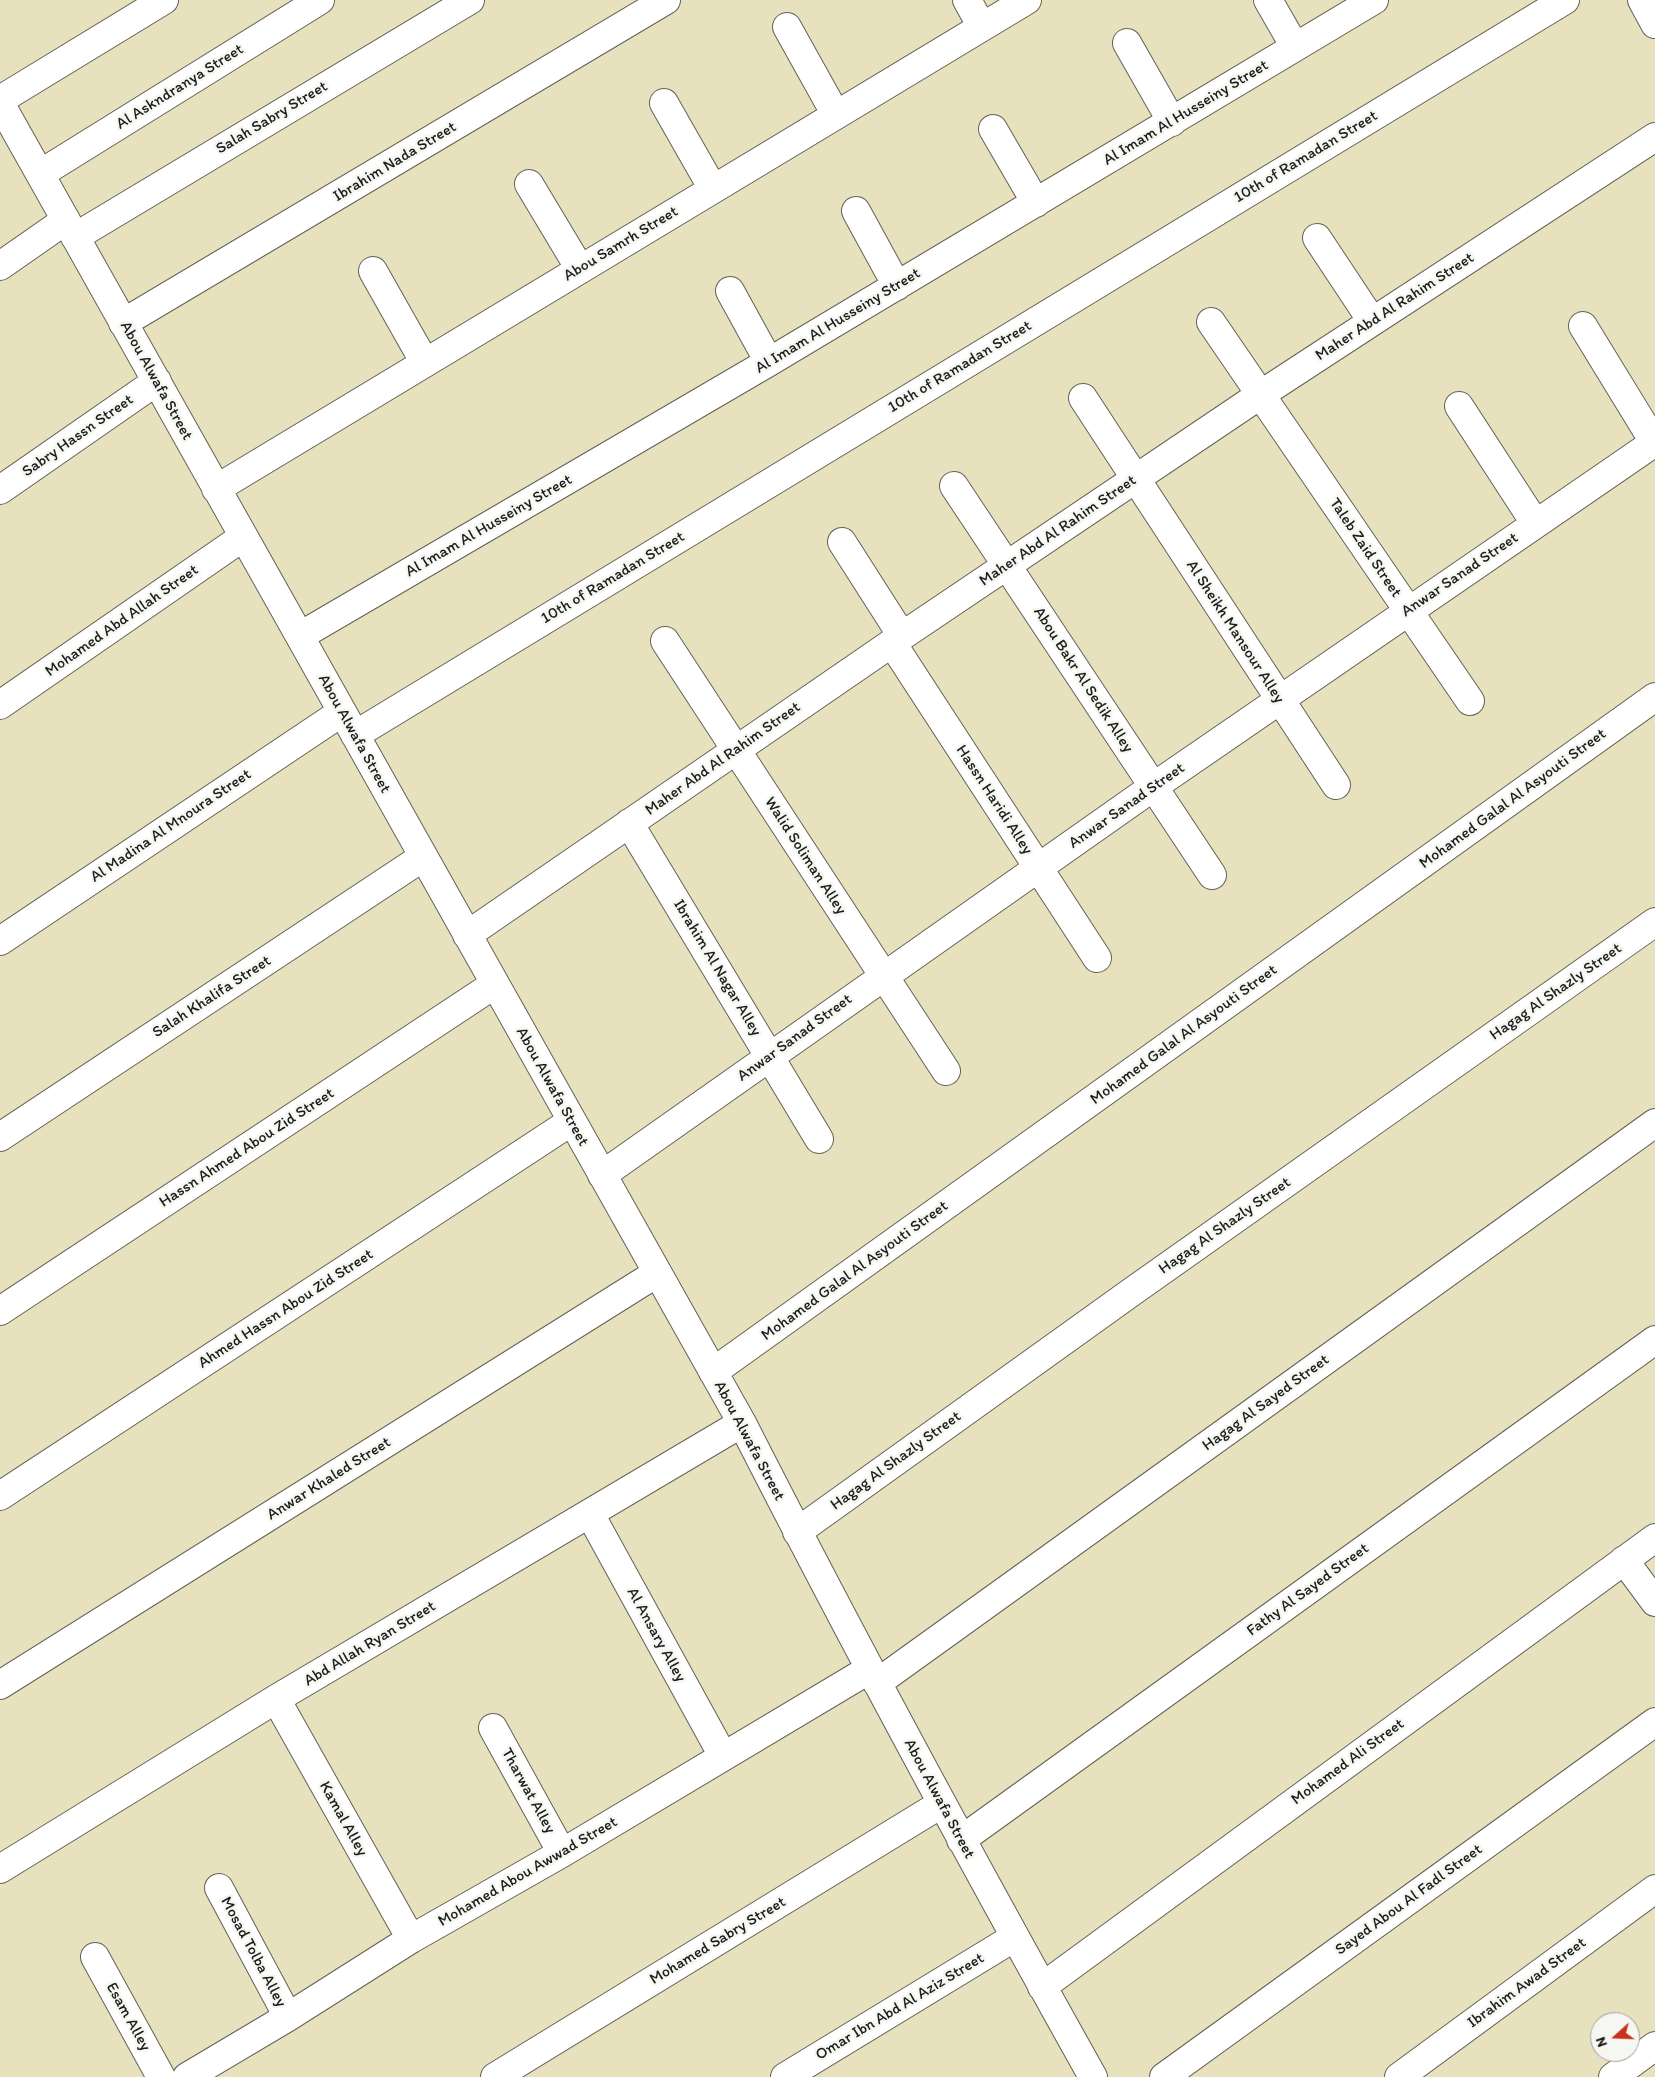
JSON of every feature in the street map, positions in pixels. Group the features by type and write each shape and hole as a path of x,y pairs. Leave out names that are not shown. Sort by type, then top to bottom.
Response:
{"street":[{"path":"0,102 164,0"},
{"name":"Al Askndranya Street","path":"40,174 320,0"},
{"name":"Salah Sabry Street","path":"0,266 470,0"},
{"name":"Ibrahim Nada Street","path":"123,323 666,0"},
{"path":"966,0 982,27"},
{"name":"Abou Samrh Street","path":"216,489 1027,0"},
{"path":"1268,0 1295,48"},
{"name":"Al Imam Al Husseiny Street","path":"300,636 769,362 1374,0"},
{"name":"10th of Ramadan Street","path":"348,723 1564,0"},
{"path":"1642,0 1655,24"},
{"path":"787,28 836,115"},
{"path":"1127,43 1172,122"},
{"name":"Abou Alwafa Street","path":"0,102 742,1423 797,1532 941,1804 1093,2077"},
{"path":"664,104 713,189"},
{"path":"993,129 1036,203"},
{"name":"Maher Abd Al Rahim Street","path":"468,935 897,639 1260,394 1655,137"},
{"path":"529,184 580,269"},
{"path":"856,211 897,286"},
{"path":"1317,238 1372,321"},
{"path":"373,271 425,363"},
{"path":"730,291 769,362"},
{"name":"Taleb Zaid Street","path":"1211,322 1470,701"},
{"path":"1583,326 1654,442"},
{"name":"Sabry Hassn Street","path":"0,490 157,381"},
{"name":"Al Sheikh Mansour Alley","path":"1083,398 1336,785"},
{"path":"1459,406 1535,523"},
{"name":"Anwar Sanad Street","path":"602,1175 1153,786 1654,442"},
{"name":"Abou Bakr Al Sedik Alley","path":"954,486 1212,875"},
{"name":"Mohamed Abd Allah Street","path":"0,706 244,537"},
{"name":"Hassn Haridi Alley","path":"842,542 897,639 1038,868 1097,958"},
{"name":"Walid Soliman Alley","path":"665,641 946,1071"},
{"name":"Mohamed Galal Al Asyouti Street","path":"713,1372 1655,698"},
{"name":"Al Madina Al Mnoura Street","path":"0,941 348,723"},
{"name":"Ibrahim Al Nagar Alley","path":"629,823 819,1138"},
{"name":"Salah Khalifa Street","path":"0,1137 423,857"},
{"name":"Hagag Al Shazly Street","path":"797,1532 1133,1291 1655,922"},
{"name":"Hassn Ahmed Abou Zid Street","path":"0,1311 495,984"},
{"name":"Ahmed Hassn Abou Zid Street","path":"0,1496 572,1121"},
{"name":"Hagag Al Sayed Street","path":"874,1676 1655,1123"},
{"name":"Anwar Khaled Street","path":"0,1685 657,1274"},
{"name":"Fathy Al Sayed Street","path":"961,1840 1655,1340"},
{"name":"Abd Allah Ryan Street","path":"0,1869 276,1699 742,1423"},
{"name":"Al Ansary Alley","path":"590,1514 723,1756"},
{"name":"Mohamed Ali Street","path":"1042,1987 1655,1538"},
{"path":"1624,1560 1655,1602"},
{"name":"Mohamed Abou Awwad Street","path":"188,2077 288,2017 411,1939 562,1853 723,1756 874,1676"},
{"name":"Kamal Alley","path":"276,1699 411,1939"},
{"name":"Sayed Abou Al Fadl Street","path":"1164,2077 1655,1722"},
{"name":"Tharwat Alley","path":"493,1728 562,1853"},
{"name":"Mohamed Sabry Street","path":"508,2074 941,1804"},
{"name":"Mosad Tolba Alley","path":"218,1888 288,2017"},
{"name":"Ibrahim Awad Street","path":"1399,2077 1655,1889"},
{"name":"Omar Ibn Abd Al Aziz Street","path":"785,2077 1015,1937"},
{"name":"Esam Alley","path":"95,1957 161,2077"},
{"path":"1613,2077 1655,2046"}]}
